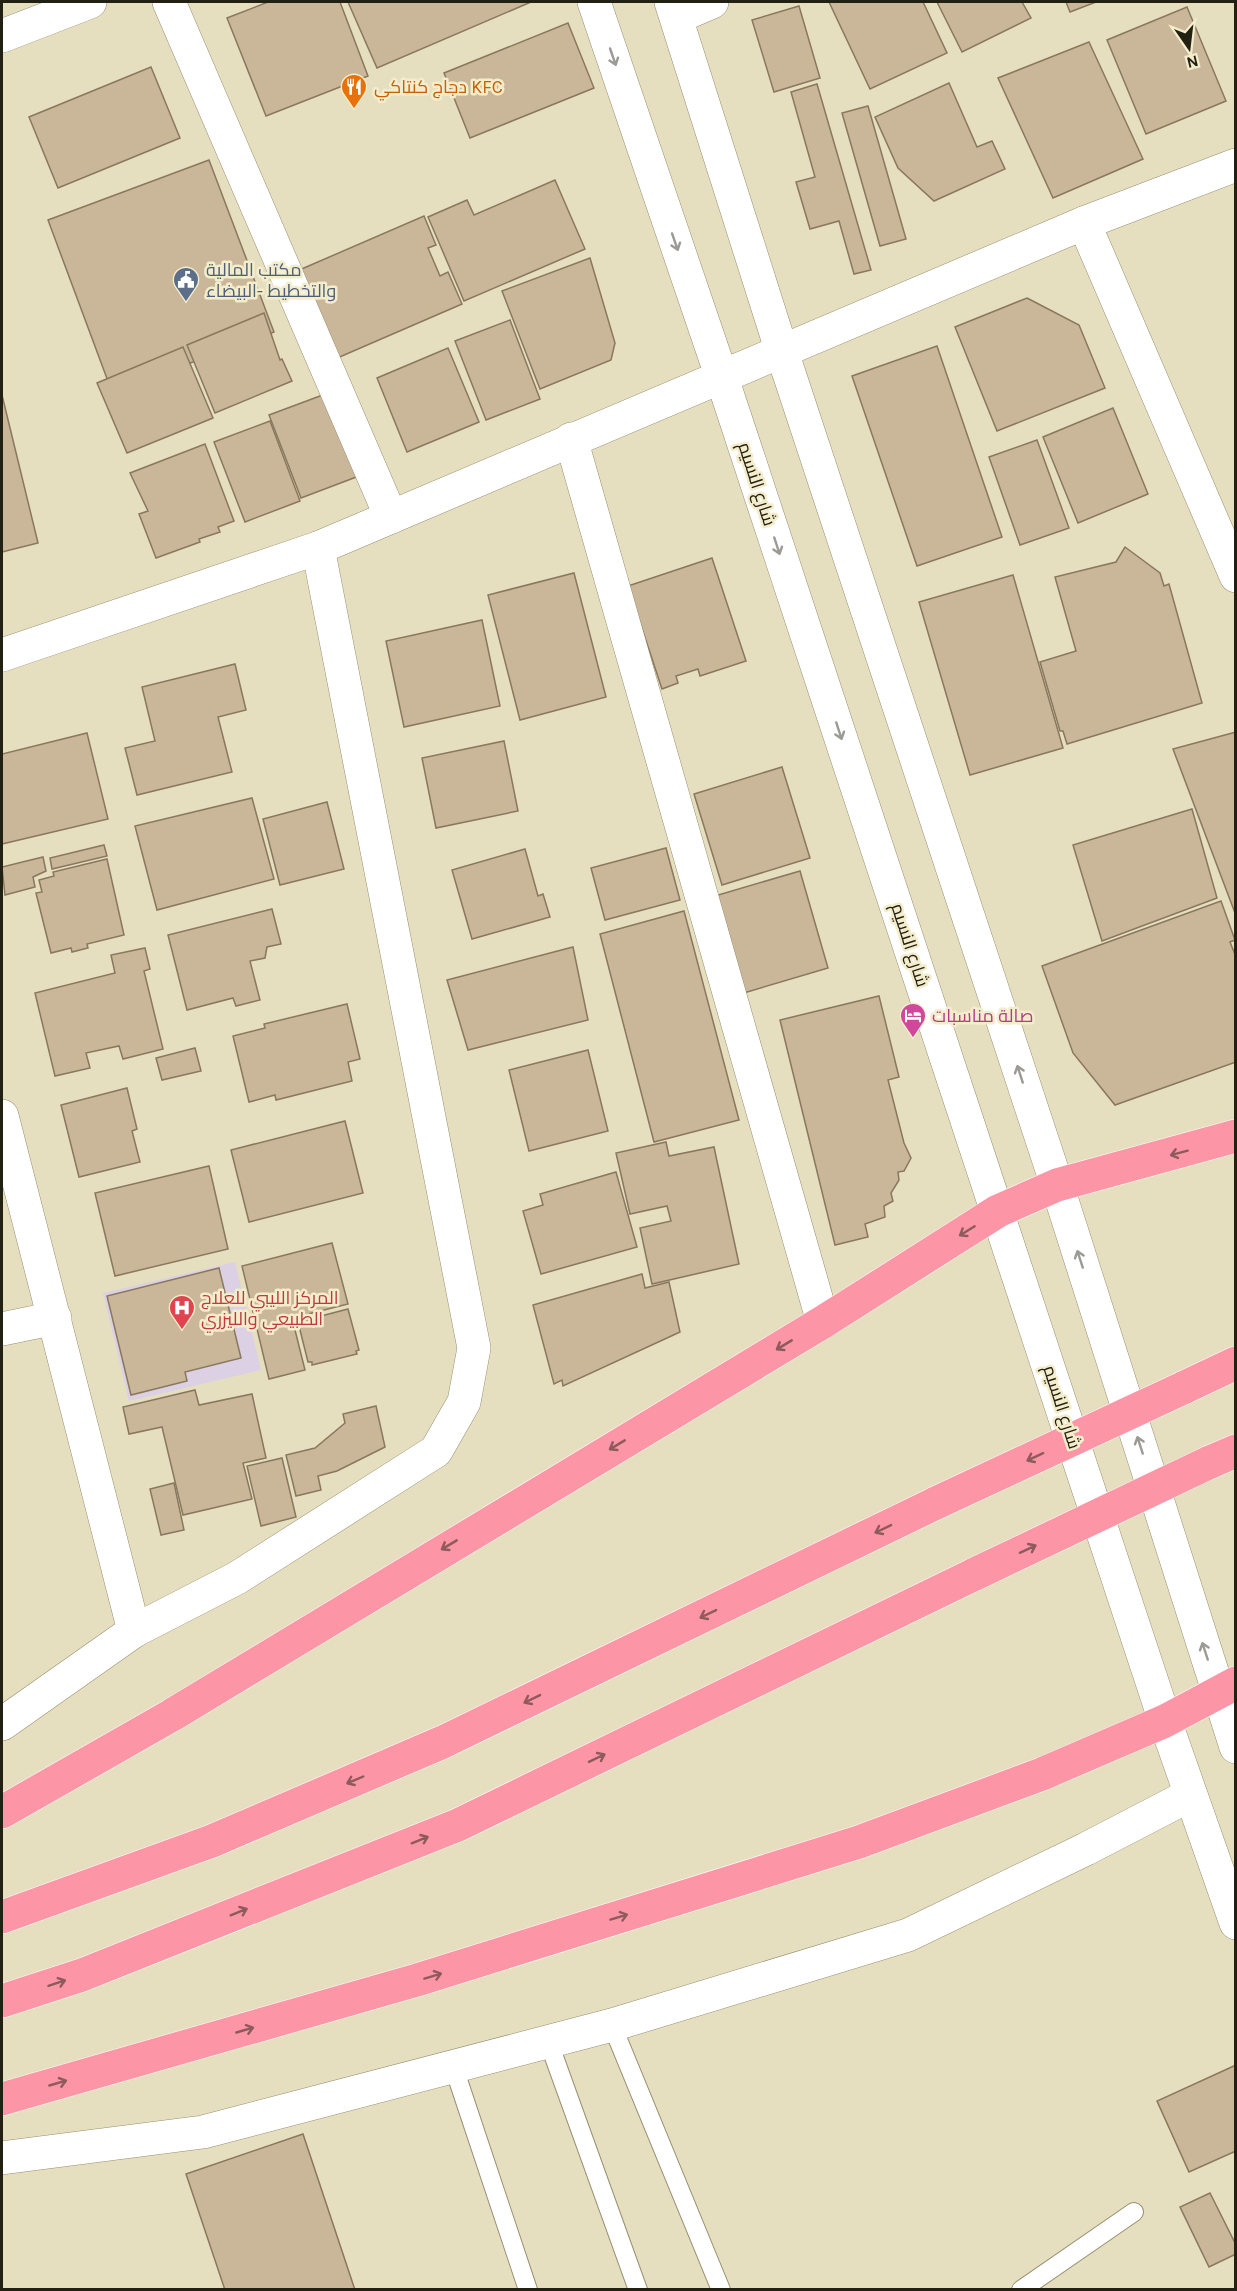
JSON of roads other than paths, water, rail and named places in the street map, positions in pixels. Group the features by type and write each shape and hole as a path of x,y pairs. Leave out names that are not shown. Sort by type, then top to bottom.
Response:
{"highway":[{"path":"2,1812 172,1715 823,1322 998,1211 1057,1185 1236,1136"},
{"path":"2,1917 212,1841 443,1742 936,1503 1236,1363"},
{"path":"2,2001 82,1975 458,1825 1222,1457"},
{"path":"2,2099 417,1980 859,1842 1042,1774 1165,1721 1227,1688"}],"street":[{"path":"2,36 90,2"},
{"path":"169,2 390,517"},
{"name":"شارع النسيم","path":"594,2 721,375 1165,1721 1236,1923"},
{"path":"712,2 674,9 782,352 1057,1185 1227,1688 1236,1747"},
{"path":"2,655 318,548 721,375 782,352 1084,224 1236,165"},
{"path":"1084,224 1236,576"},
{"path":"571,440 823,1322"},
{"path":"2,1724 134,1631 237,1578 436,1451 464,1402 474,1348 318,548"},
{"path":"3,1132 55,1318 134,1631"},
{"path":"2,1329 55,1318"},
{"path":"2,2158 203,2132 549,2043 908,1935 1086,1849 1190,1795"}],"lane":[{"path":"612,2025 721,2289"},
{"path":"549,2043 638,2289"},
{"path":"454,2068 528,2289"},
{"path":"1021,2289 1134,2212"}],"place":[{"name":"دجاج كنتاكي KFC","path":"354,110"},
{"name":"مكتب المالية والتخطيط -البيضاء","path":"186,303"},
{"name":"صالة مناسبات","path":"913,1039"},
{"name":"المركز الليبي للعلاج الطبيعي والليزري","path":"182,1331"}]}
